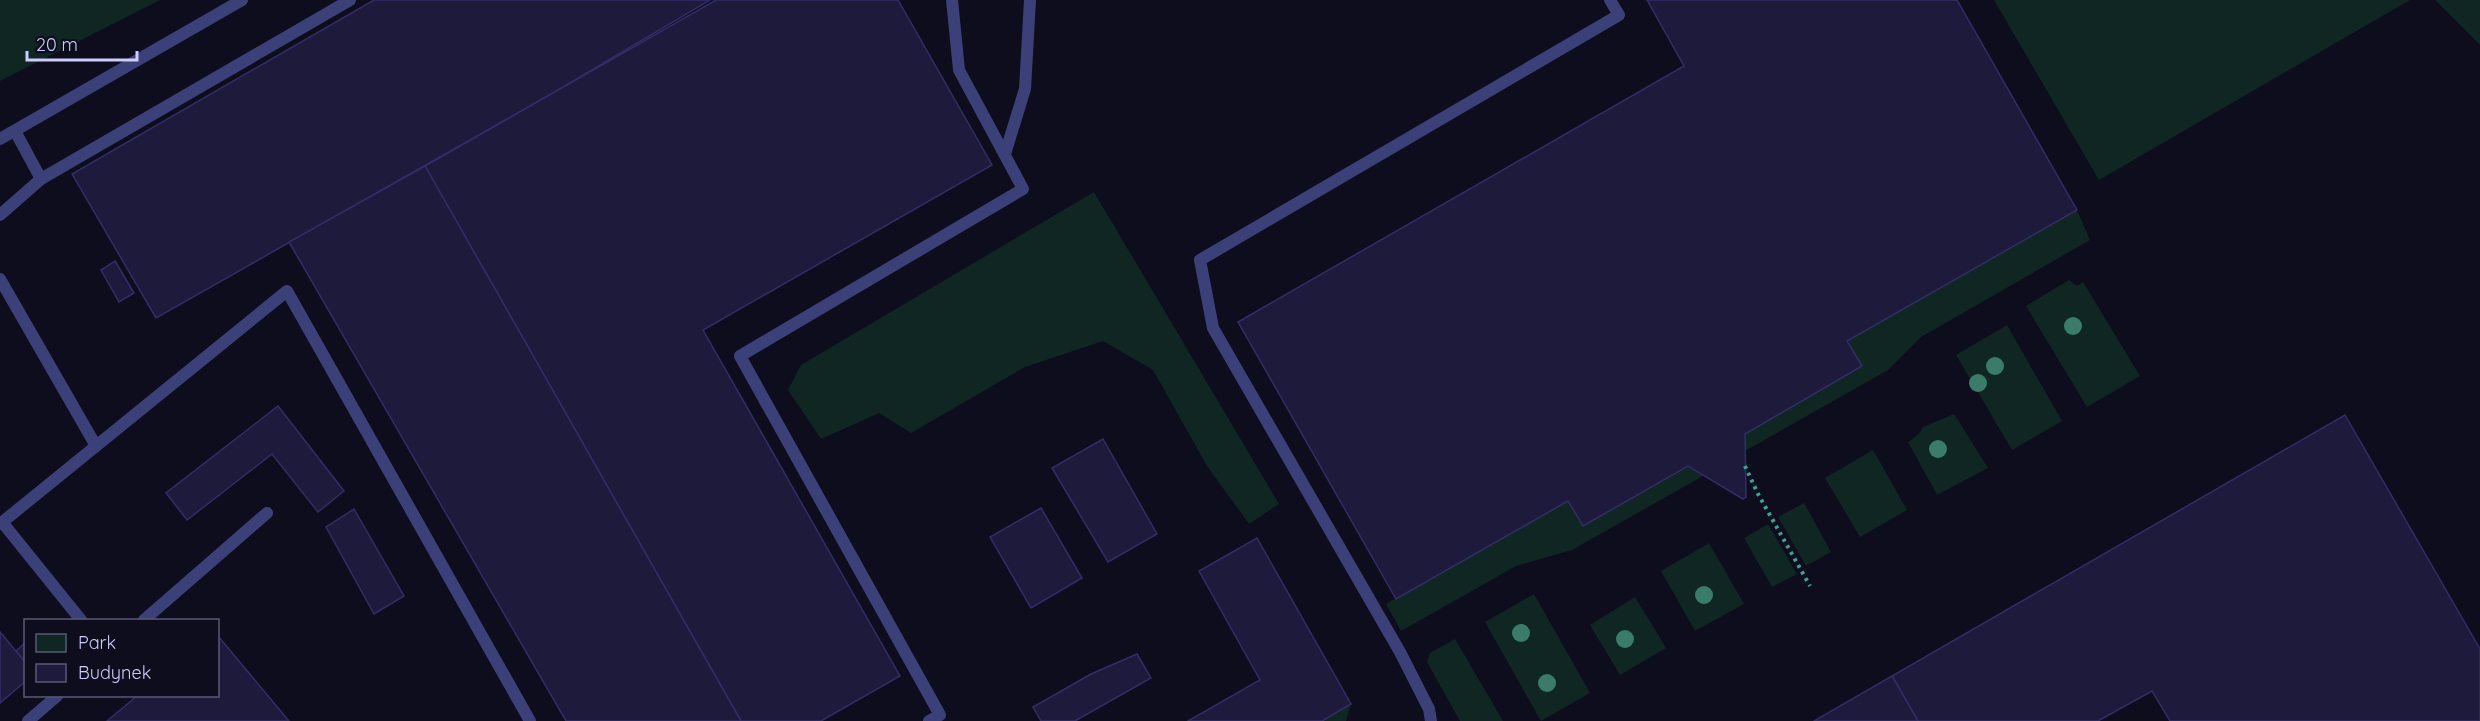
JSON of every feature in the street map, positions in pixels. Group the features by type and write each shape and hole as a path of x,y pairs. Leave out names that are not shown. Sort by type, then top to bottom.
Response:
{"lane":[{"path":"0,139 242,0"},
{"path":"0,215 41,178 350,0"},
{"path":"929,721 940,715 740,356 1023,189 959,70 952,0"},
{"path":"1005,154 1024,89 1030,0"},
{"path":"1431,721 1429,709 1400,652 1213,328 1200,260 1619,15 1610,0"},
{"path":"15,131 41,178"},
{"path":"0,279 96,446"},
{"path":"79,619 1,523 287,291 531,721"},
{"path":"146,619 267,513"},
{"path":"28,721 56,697"}],"path":[{"path":"1745,466 1758,494 1810,586"}],"green space":[{"path":"0,0 160,0 0,81"},
{"path":"1994,0 2410,0 2099,180"},
{"path":"2435,0 2480,0 2480,45"},
{"path":"1094,192 1279,504 1249,524 1207,466 1153,370 1103,341 1025,367 911,433 879,413 821,439 788,390 801,365"},
{"path":"2077,210 2090,240 1921,337 1888,370 1745,451 1745,434 1862,366 1847,341"},
{"path":"2069,280 2077,286 2083,282 2140,376 2087,407 2026,306"},
{"path":"2007,325 2062,421 2012,450 1956,355"},
{"path":"1954,414 1988,468 1937,495 1908,442 1919,434 1923,427"},
{"path":"1873,450 1907,510 1860,537 1825,478"},
{"path":"1688,466 1703,476 1572,550 1516,566 1401,631 1386,604 1568,501 1583,526"},
{"path":"1804,503 1831,552 1806,566 1778,517"},
{"path":"1768,524 1797,574 1772,587 1744,538"},
{"path":"1709,543 1744,604 1695,631 1661,571"},
{"path":"1534,594 1590,693 1541,721 1485,622"},
{"path":"1635,597 1666,648 1620,675 1590,625"},
{"path":"1455,639 1503,721 1460,721 1427,662 1430,653"},
{"path":"1351,704 1346,721 1322,721"}],"building":[{"path":"374,0 710,0 558,90 156,318 72,174"},
{"path":"716,0 898,0 992,165 703,330 900,676 821,721 741,721 425,166"},
{"path":"1647,0 1957,0 2077,210 1847,341 1862,366 1745,434 1746,497 1743,499 1688,466 1583,526 1568,501 1396,599 1238,322 1684,66"},
{"path":"425,166 741,721 566,721 289,242"},
{"path":"115,261 134,293 119,302 101,270"},
{"path":"278,406 344,491 318,512 272,454 187,520 166,493"},
{"path":"2345,415 2480,649 2480,721 2170,721 2152,691 2098,721 1918,721 1892,676"},
{"path":"1103,439 1157,534 1108,562 1052,468"},
{"path":"1041,508 1082,578 1031,608 990,537"},
{"path":"354,509 404,596 374,614 326,527"},
{"path":"1257,538 1351,704 1322,721 1188,721 1260,680 1199,571"},
{"path":"0,632 24,661 24,683 0,703"},
{"path":"219,637 289,721 107,721 136,697 219,697"},
{"path":"24,644 24,661 16,651"},
{"path":"1137,654 1151,678 1075,721 1041,721 1033,707 1091,674"},
{"path":"1892,676 1918,721 1814,721"}]}
